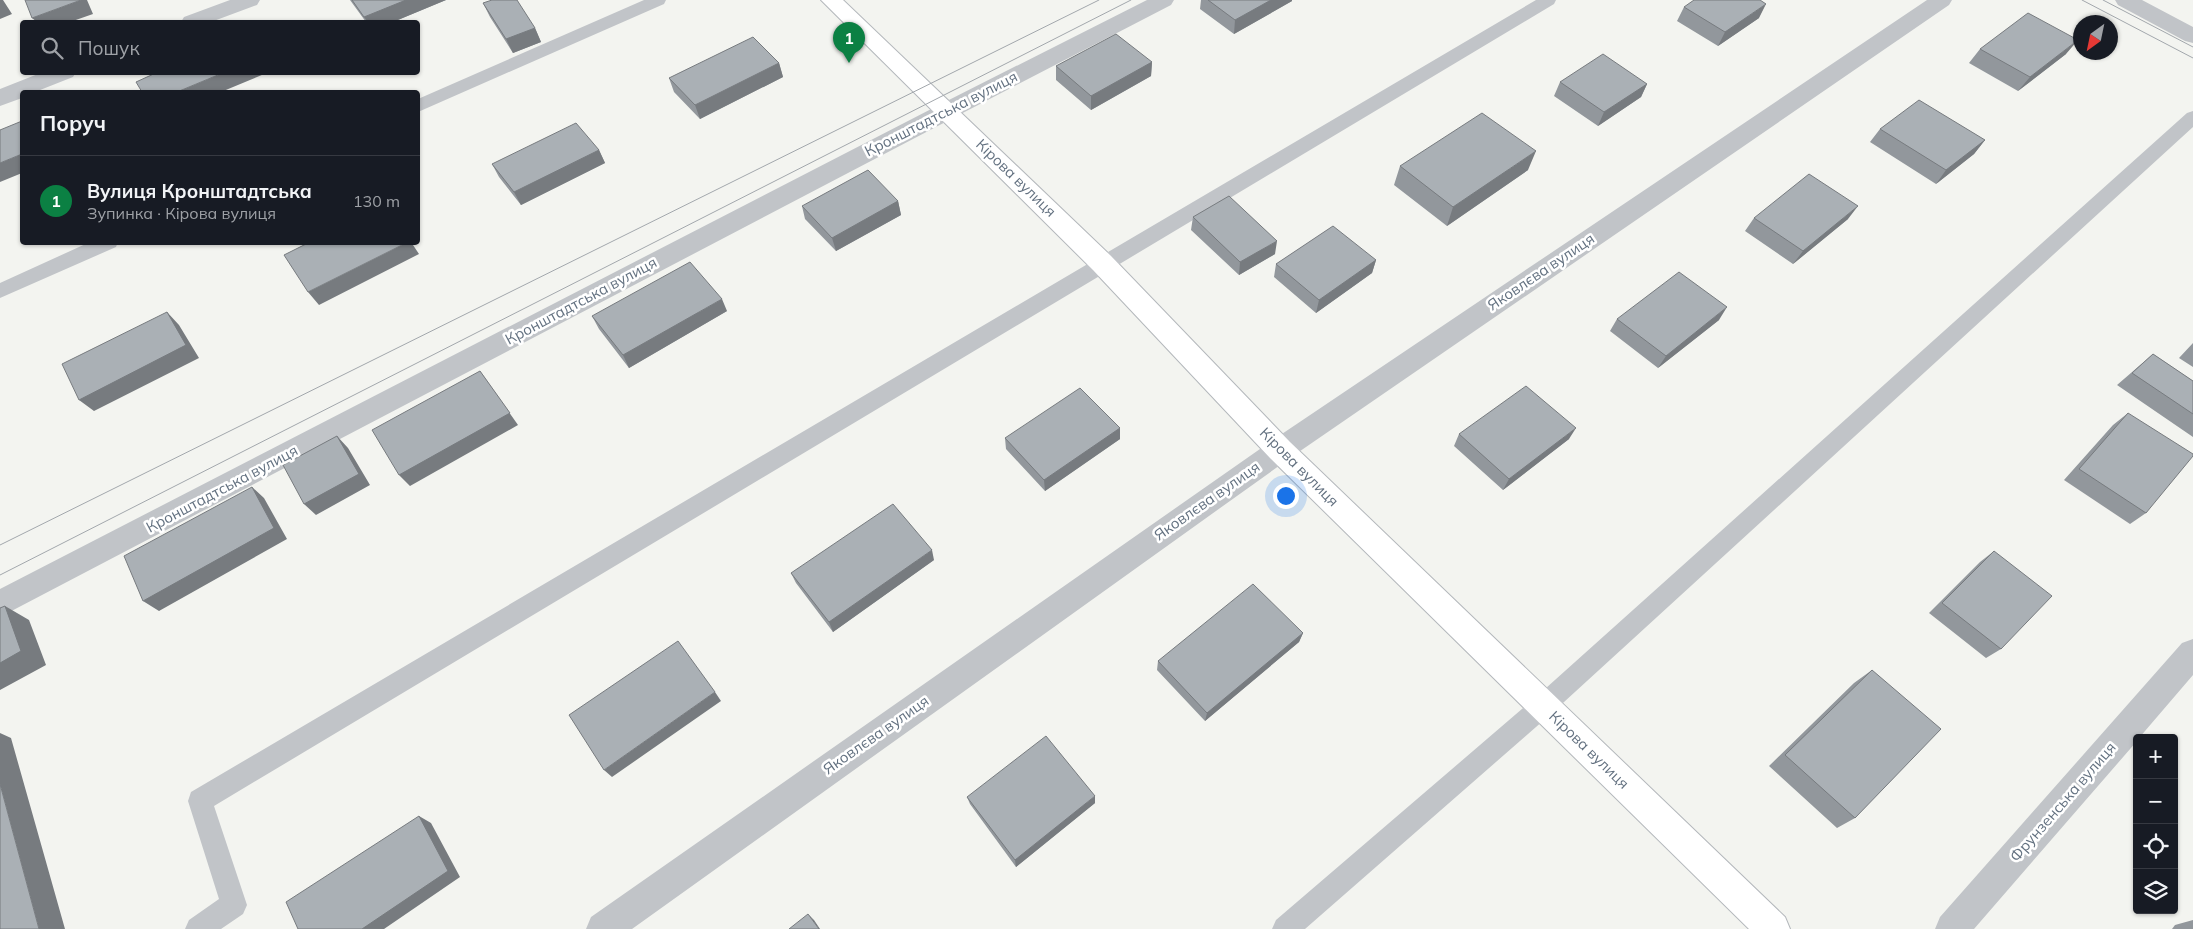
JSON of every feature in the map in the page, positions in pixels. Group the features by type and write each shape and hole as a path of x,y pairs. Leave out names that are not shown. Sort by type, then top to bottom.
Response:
{"main road":[{"name":"Кірова вулиця","path":"831,0 1102,263 1280,450 1773,929"}],"street":[{"path":"184,0 193,20"},
{"path":"199,20 250,0"},
{"name":"Кронштадтська вулиця","path":"0,604 1164,0"},
{"name":"Яковлєва вулиця","path":"603,929 1280,450 1942,0"},
{"path":"2126,0 2193,36"},
{"path":"0,98 58,75"},
{"name":"Фрунзенська вулиця","path":"1952,929 2193,653"}],"lane":[{"path":"420,105 658,0"},
{"path":"198,929 234,905 200,801 1102,263 1548,0"},
{"path":"1285,929 1544,706 2193,117"},
{"path":"0,291 102,245"}],"building":[{"path":"25,0 81,0 32,18"},
{"path":"352,0 406,0 364,17"},
{"path":"492,0 517,0 535,28 506,39 483,3"},
{"path":"1208,0 1271,0 1235,20"},
{"path":"1694,0 1760,0 1766,4 1725,32 1684,7"},
{"path":"2028,13 2073,37 2073,44 2030,77 1980,49"},
{"path":"1116,34 1152,62 1091,96 1056,66"},
{"path":"753,37 779,63 695,105 669,78"},
{"path":"1603,54 1647,84 1604,112 1560,82"},
{"path":"151,75 218,75 182,90 141,90 136,82"},
{"path":"1919,100 1985,140 1946,170 1880,129"},
{"path":"1482,113 1536,151 1453,207 1400,166"},
{"path":"20,122 20,155 0,163 0,130"},
{"path":"576,123 599,150 514,192 492,164"},
{"path":"868,170 898,201 832,238 802,206"},
{"path":"1809,174 1858,206 1803,251 1754,218"},
{"path":"1229,196 1277,241 1240,262 1193,217"},
{"path":"1333,226 1376,260 1319,300 1276,264"},
{"path":"304,245 402,245 308,292 284,255"},
{"path":"690,262 722,299 623,355 592,316"},
{"path":"1679,272 1727,307 1666,356 1617,319"},
{"path":"167,312 186,345 79,400 62,364"},
{"path":"2153,354 2193,381 2193,414 2132,373"},
{"path":"480,371 510,413 399,475 372,430"},
{"path":"1526,386 1576,428 1509,479 1459,434"},
{"path":"1080,388 1120,428 1044,480 1005,438"},
{"path":"2128,413 2193,454 2146,513 2079,469"},
{"path":"337,436 359,474 304,504 283,465"},
{"path":"252,487 274,528 143,601 124,556"},
{"path":"893,504 932,550 829,622 791,573"},
{"path":"1994,551 2052,596 2001,649 1942,603"},
{"path":"1253,584 1303,633 1207,713 1158,661"},
{"path":"5,606 21,651 0,663 0,608"},
{"path":"678,641 715,692 604,770 569,715"},
{"path":"1872,670 1941,729 1855,818 1785,755"},
{"path":"1046,736 1095,796 1015,860 967,797"},
{"path":"0,784 39,929 0,929"},
{"path":"419,816 448,871 362,929 298,929 286,902"},
{"path":"808,914 819,929 789,929"}],"tram line":[{"path":"0,545 1099,0"},
{"path":"0,575 1131,0"},
{"path":"2082,0 2193,58"},
{"path":"2103,0 2193,47"}],"place":[{"name":"Вулиця Кронштадтська","path":"849,63"}]}
